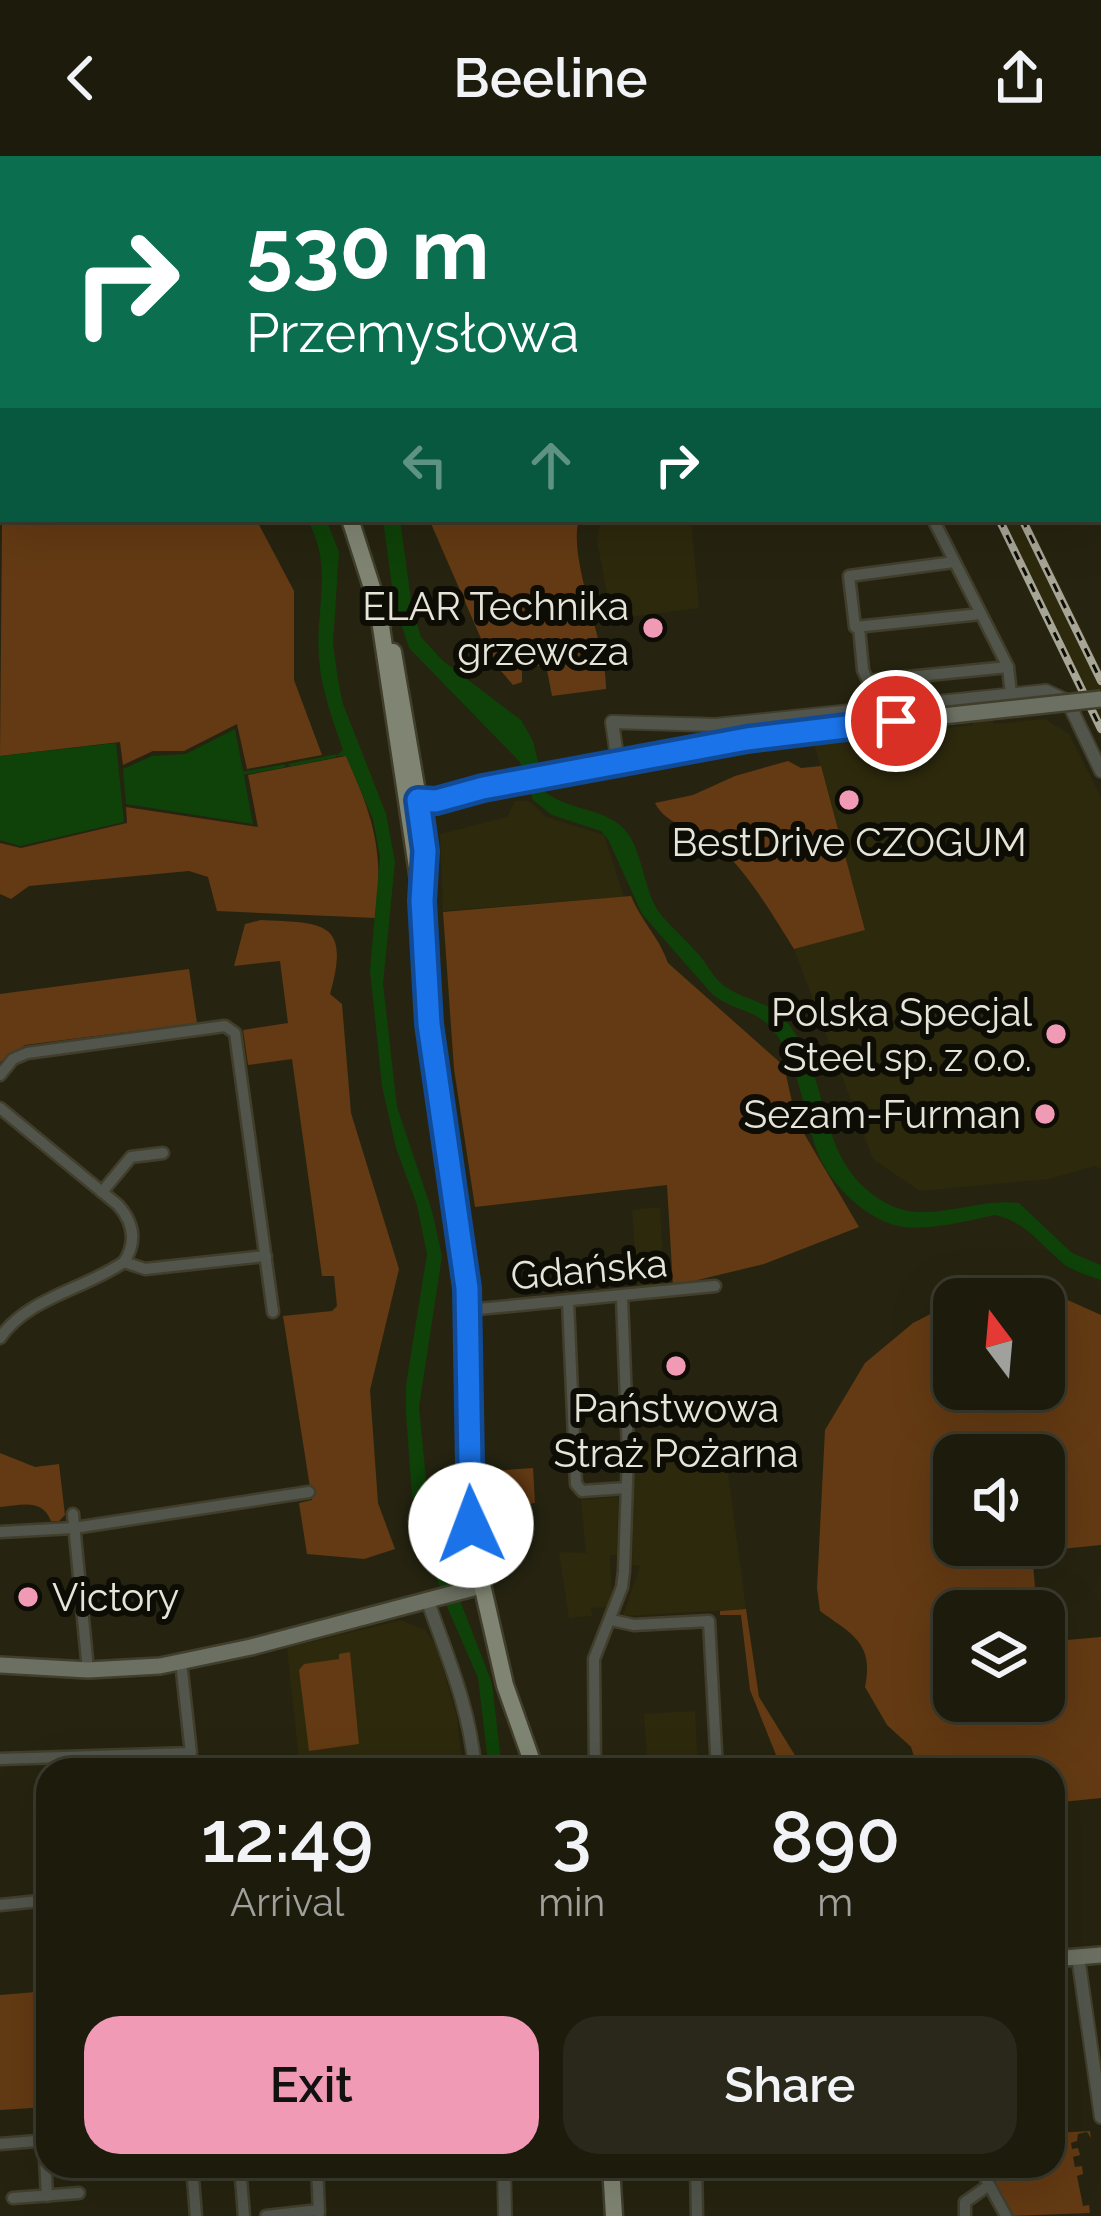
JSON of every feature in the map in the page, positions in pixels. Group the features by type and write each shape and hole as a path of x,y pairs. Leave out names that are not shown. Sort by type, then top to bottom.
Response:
{"main road":[{"path":"351,522 366,558 420,798"},
{"path":"379,613 394,657 420,798 429,1024 462,1243 468,1310 469,1490 481,1586 505,1684 531,1758"},
{"path":"420,798 436,801 508,783 756,738 1101,699"},
{"path":"0,1665 88,1670 181,1663 481,1586"},
{"path":"1065,1958 1101,1954"},
{"path":"612,2178 614,2216"}],"street":[{"path":"935,522 1008,667 1011,694"},
{"path":"954,562 849,576 855,628 980,614"},
{"path":"860,627 868,680 1008,667"},
{"path":"618,763 612,722 716,725 1046,691 1071,709 1101,772"},
{"path":"0,1075 27,1053 225,1026 235,1033 273,1312"},
{"path":"0,1108 124,1211 131,1224 132,1244 124,1262 6,1319 0,1339"},
{"path":"101,1192 130,1157 163,1153"},
{"path":"124,1262 145,1269 266,1256"},
{"name":"Gdańska","path":"468,1310 715,1286"},
{"path":"595,1758 594,1659 622,1587 626,1488 622,1297"},
{"path":"568,1301 576,1484 582,1492 626,1488"},
{"path":"0,1532 309,1492"},
{"path":"74,1521 88,1670"},
{"path":"433,1598 470,1725 474,1758"},
{"path":"611,1620 634,1625 709,1621 716,1758"},
{"path":"0,1759 191,1753 181,1663"},
{"path":"0,1904 36,1901"},
{"path":"1078,1957 1101,2117"},
{"path":"0,2144 36,2141"},
{"path":"47,2178 47,2196"},
{"path":"192,2178 196,2216"},
{"path":"241,2178 244,2216"},
{"path":"266,2216 319,2213 318,2178"},
{"path":"504,2178 505,2216"},
{"path":"695,2178 697,2216"},
{"path":"984,2178 1006,2216"},
{"path":"964,2216 965,2203 988,2186"},
{"path":"14,2198 79,2193"}],"shaded area":[{"path":"2,522 258,522 294,591 294,680 322,755 247,769 237,724 184,751 153,751 123,765 120,742 0,756"},
{"path":"308,522 327,522 339,552 333,644 338,680 386,814 395,862 383,984 397,1107 442,1256 419,1407 429,1511 455,1586 441,1590 412,1495 406,1385 427,1254 382,1086 370,970 380,857 373,819 346,756 336,756 343,750 319,658 322,570"},
{"path":"383,522 400,522 421,637 442,660 521,720 533,741 545,792 611,819 628,834 655,906 719,982 786,1021 812,1068 834,1141 861,1184 884,1202 916,1212 1019,1203 1072,1253 1101,1265 1101,1280 1065,1265 1006,1218 995,1215 904,1227 877,1218 840,1188 822,1163 795,1073 773,1030 712,994 642,914 601,831 552,815 533,800 520,762 409,648 394,602"},
{"path":"430,522 579,522 578,556 606,689 552,696 546,665 522,668 522,682 513,685 489,657"},
{"path":"600,522 691,522 699,608 612,619 597,541"},
{"path":"995,522 1029,522 1094,654 1101,670 1101,740"},
{"path":"991,713 994,724 1045,719 1069,734 1101,798 1101,1169 1095,1166 1048,1179 920,1191 873,1159 794,949 865,929 814,743 973,725 973,715"},
{"path":"235,729 253,824 126,804 123,769 152,756 186,754"},
{"path":"116,743 124,822 20,846 0,840 0,756"},
{"path":"346,756 374,834 376,918 217,911 208,877 189,871 29,886 11,899 0,894 0,843 21,848 127,823 126,807 258,827 248,775"},
{"path":"788,761 801,768 821,766 865,930 794,949 729,856 667,817 655,803 693,795 735,776"},
{"path":"515,801 529,801 546,817 604,835 624,897 443,911 440,834 507,817"},
{"path":"631,896 668,963 784,1066 796,1120 859,1227 764,1264 673,1286 667,1185 475,1207 454,1069 443,912"},
{"path":"261,920 316,925 334,939 336,970 330,994 342,1004 351,1113 399,1269 370,1390 378,1503 395,1549 364,1559 307,1554 299,1503 312,1500 283,1316 332,1311 337,1306 334,1276 322,1276 292,1059 248,1065 243,1030 288,1023 280,961 234,966 245,924"},
{"path":"189,969 197,1023 25,1045 0,1062 0,994"},
{"path":"660,1207 665,1286 638,1289 632,1210"},
{"path":"1065,1299 1101,1315 1101,1545 1065,1549 1065,1434 933,1434 933,1566 1033,1566 1035,1590 933,1590 933,1722 1065,1722 1065,1640 1101,1637 1101,1798 1065,1802 1065,1758 914,1758 911,1747 887,1725 865,1687 866,1660 858,1642 820,1611 817,1588 825,1430 865,1363 913,1323 933,1313 933,1410 1065,1410"},
{"path":"724,1443 746,1609 623,1616 640,1566 632,1565 635,1447"},
{"path":"0,1453 35,1467 59,1464 65,1515 59,1521 51,1521 37,1506 0,1507"},
{"path":"533,1468 535,1503 481,1508 479,1472"},
{"path":"618,1497 617,1555 610,1555 612,1594 607,1607 591,1608 592,1616 569,1618 559,1552 586,1553 581,1500"},
{"path":"459,1598 492,1683 501,1758 488,1758 478,1678 445,1602"},
{"path":"746,1609 759,1697 797,1758 777,1758 750,1690 741,1615 720,1615 720,1611"},
{"path":"401,1620 425,1630 436,1645 457,1717 462,1758 299,1758 287,1648"},
{"path":"350,1652 359,1744 309,1751 299,1670 304,1664 339,1659 339,1654"},
{"path":"695,1711 697,1758 647,1758 644,1714"},
{"path":"36,1992 36,2108 0,2110 0,1995"},
{"path":"1090,2131 1091,2138 1087,2132 1078,2134 1071,2143 1080,2155 1073,2157 1075,2167 1082,2166 1083,2174 1077,2176 1083,2206 1089,2205 1090,2213 1011,2216 990,2178 1065,2178 1065,2132"}],"waterway":[{"path":"290,765 335,756"},
{"path":"244,773 284,766"}],"railway":[{"path":"1000,522 1101,729"},
{"path":"1023,522 1101,681"}],"place":[{"name":"ELAR Technika grzewcza","path":"653,628"},
{"name":"BestDrive CZOGUM","path":"849,800"},
{"name":"Polska Specjal Steel sp. z o.o.","path":"1056,1034"},
{"name":"Sezam-Furman","path":"1045,1114"},
{"name":"Państwowa Straż Pożarna","path":"676,1366"},
{"name":"Victory","path":"28,1597"}],"route":[{"path":"471,1525 467,1288 429,1024 422,901 425,851 418,800 436,801 747,739 896,721"}]}
